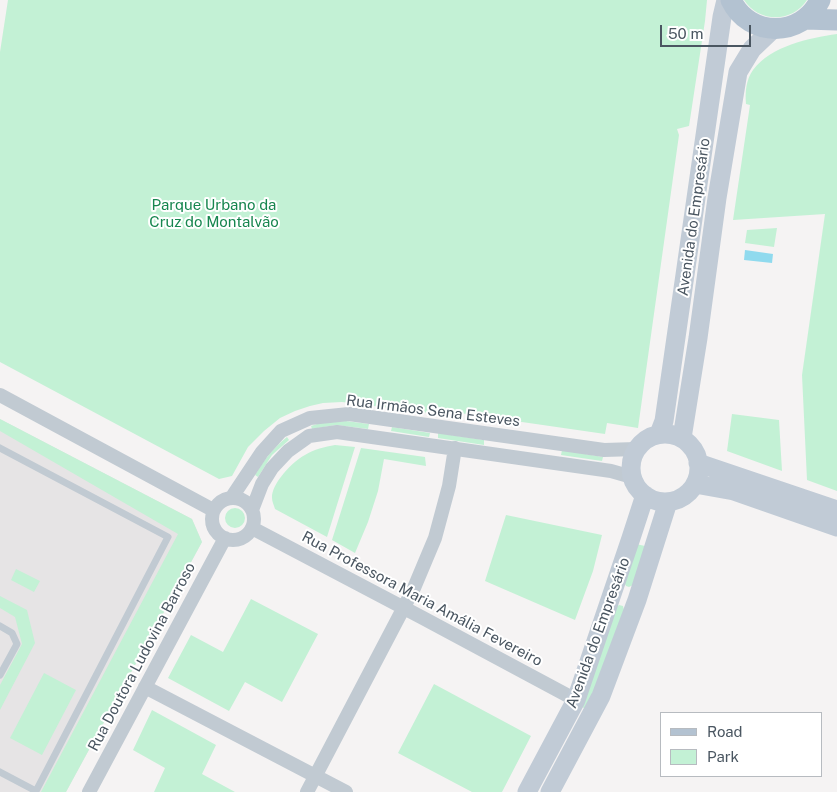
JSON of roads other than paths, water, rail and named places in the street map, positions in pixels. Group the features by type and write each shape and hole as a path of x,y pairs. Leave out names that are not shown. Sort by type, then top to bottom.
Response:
{"main road":[{"name":"Avenida do Empresário","path":"659,434 664,421 726,0"},
{"path":"731,0 745,18 758,26 773,29 790,27 806,19 817,8 820,0"},
{"path":"806,19 837,20"},
{"name":"Avenida do Empresário","path":"682,438 717,198 738,72 752,48 773,29"},
{"path":"664,433 682,438 692,448 698,463 698,474 692,489 683,497 668,502 661,502 640,492 631,471 632,459 636,449 644,440 659,434 664,433"},
{"path":"698,463 837,510"},
{"path":"695,484 734,491 837,527"},
{"name":"Avenida do Empresário","path":"527,792 576,700 645,495"},
{"name":"Avenida do Empresário","path":"550,792 601,696 637,600 668,502"}],"street":[{"path":"0,395 213,510"},
{"name":"Rua Irmãos Sena Esteves","path":"232,497 262,452 281,432 310,418 348,414 604,450 636,449"},
{"path":"252,510 262,484 272,468 288,451 309,436 337,432 611,471 632,477"},
{"path":"307,792 414,588 434,538 449,486 455,448"},
{"path":"232,497 249,504 254,517 252,528 246,536 232,540 219,535 212,524 212,517 213,510 221,501 232,497"},
{"name":"Rua Professora Maria Amália Fevereiro","path":"252,528 576,700"},
{"name":"Rua Doutora Ludovina Barroso","path":"89,792 225,538"},
{"path":"144,687 346,792"}],"lane":[{"path":"0,448 168,537 36,791 0,772"},
{"path":"0,626 12,632 17,644 0,675"}],"water":[{"path":"745,250 773,254 772,263 744,260"}],"park label":[{"name":"Parque Urbano da Cruz do Montalvão","path":"214,214"}]}
